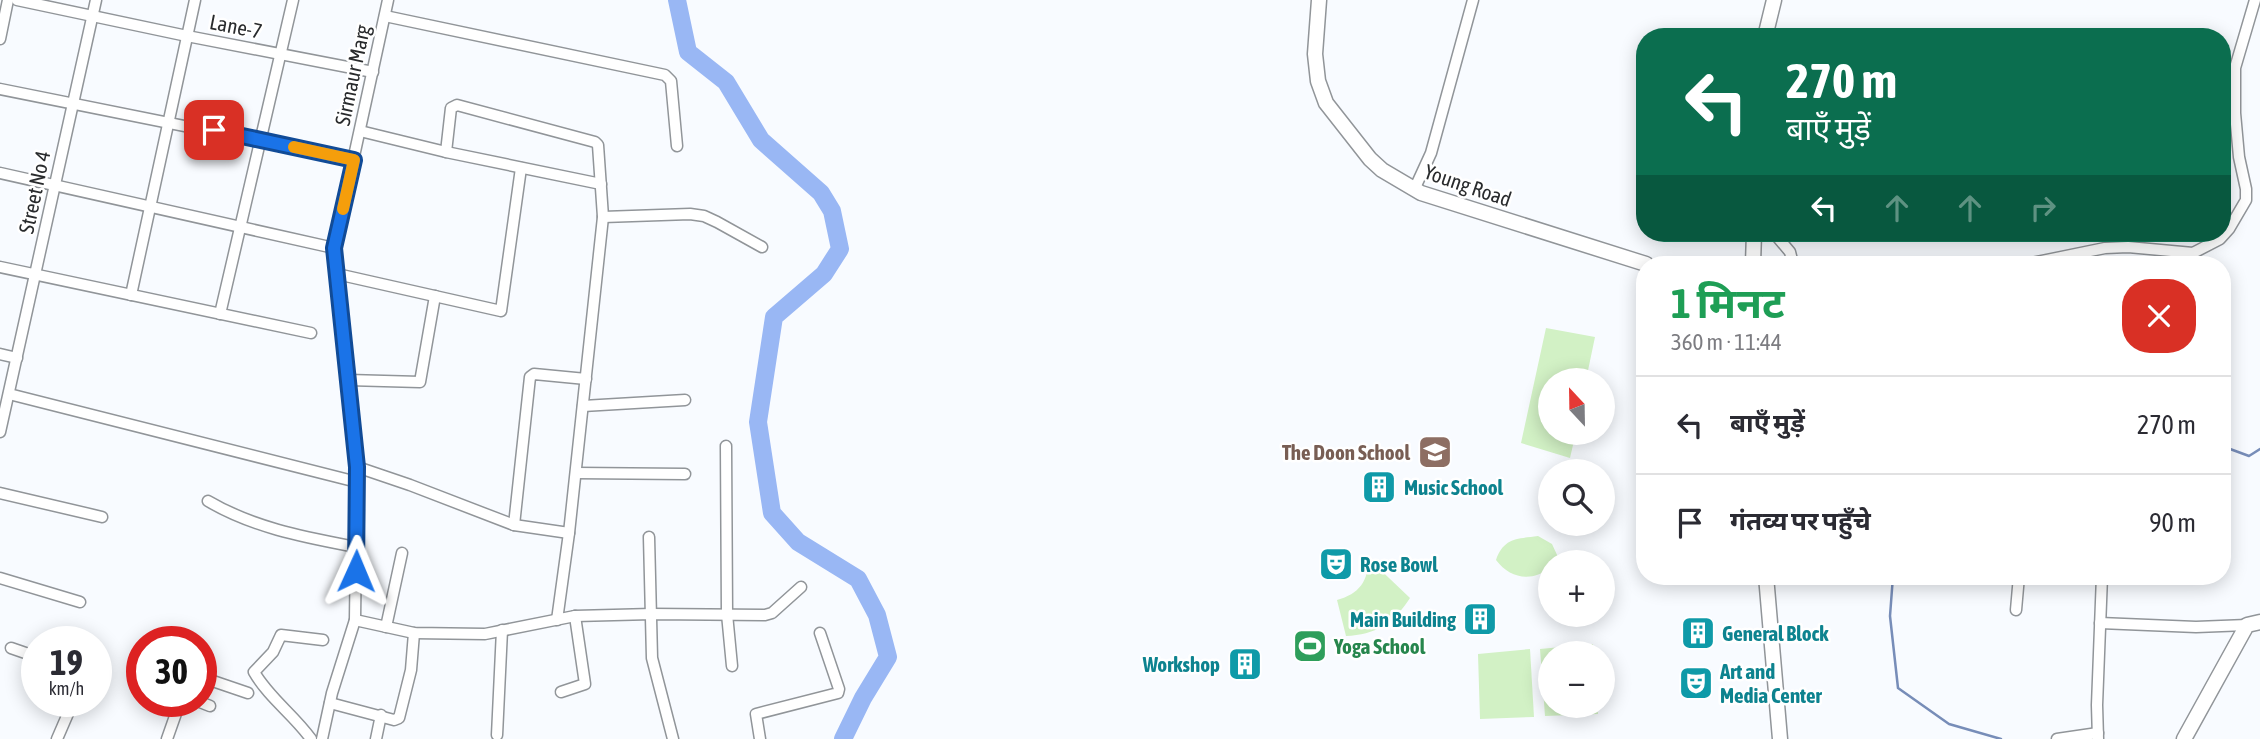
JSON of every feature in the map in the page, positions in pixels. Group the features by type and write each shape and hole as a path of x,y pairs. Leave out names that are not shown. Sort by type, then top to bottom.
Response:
{"street":[{"path":"0,39 8,0"},
{"name":"Lane-7","path":"17,0 373,72"},
{"name":"Street No 4","path":"0,432 96,0"},
{"path":"131,295 195,0"},
{"path":"220,314 293,0"},
{"name":"Sirmaur Marg","path":"322,739 355,620 357,467 334,248 388,0"},
{"name":"Young Road","path":"1319,0 1315,54 1318,81 1326,103 1370,159 1382,170 1414,190 1636,261"},
{"path":"1414,190 1431,153 1473,0"},
{"path":"1768,28 1774,0"},
{"path":"2231,222 2246,200 2235,113 2235,68 2255,0"},
{"path":"385,16 665,75 671,81 677,146"},
{"path":"0,89 354,160"},
{"path":"446,152 451,108 457,104 598,145 603,217 558,620"},
{"path":"360,131 601,184"},
{"path":"337,274 499,312 503,310 521,168"},
{"path":"0,173 334,248"},
{"path":"603,217 690,214 705,216 762,247"},
{"path":"2066,256 2105,248 2129,247 2193,253 2214,242"},
{"path":"0,267 311,333"},
{"path":"348,380 420,382 435,296"},
{"path":"0,354 17,358"},
{"path":"514,524 530,377 534,374 586,379"},
{"path":"9,394 357,482"},
{"path":"583,405 685,400"},
{"path":"726,446 727,614 732,666"},
{"path":"357,467 514,524 569,533"},
{"path":"576,473 685,474"},
{"path":"0,493 102,517"},
{"path":"208,501 232,515 290,535 356,547"},
{"path":"649,537 653,663 673,739"},
{"path":"386,627 402,553"},
{"path":"0,578 80,602"},
{"path":"1767,585 1780,739"},
{"path":"2016,610 2018,585"},
{"path":"2057,739 2098,736 2102,585"},
{"path":"355,620 414,633 485,634 575,616 769,614 801,587"},
{"path":"561,692 585,684 575,616"},
{"path":"2100,623 2196,626 2253,623"},
{"path":"2184,739 2253,623"},
{"path":"497,735 502,631"},
{"path":"330,703 394,720 399,718 411,670 414,633"},
{"path":"760,739 756,713 838,692 831,659 820,633"},
{"path":"311,739 254,672 273,652 281,635 324,640"},
{"path":"11,648 21,651"},
{"path":"217,683 247,693"},
{"path":"376,739 381,715"},
{"path":"57,739 67,717"},
{"path":"167,739 175,717"}],"green space":[{"path":"1546,328 1595,337 1589,368 1538,368 1538,445 1573,445 1570,458 1521,443"},
{"path":"1538,536 1552,544 1555,550 1538,550 1538,574 1529,577 1514,575 1496,560 1503,547 1517,539"},
{"path":"1368,558 1410,598 1383,626 1366,633 1346,636 1337,600 1351,594 1361,585 1367,573"},
{"path":"1530,649 1534,717 1480,719 1478,654"}],"waterway":[{"path":"677,0 688,52 726,82 761,140 821,193 832,211 840,249 824,274 774,317 758,422 772,513 798,542 858,579 877,615 888,657 863,698 843,739"},
{"path":"2231,449 2249,456 2260,449"},
{"path":"1892,585 1890,616 1898,688 1949,724 2001,739"}],"slow traffic":[{"path":"294,147 354,160 343,209"}],"place":[{"name":"The Doon School","path":"1435,452"},
{"name":"Music School","path":"1379,487"},
{"name":"Rose Bowl","path":"1336,564"},
{"name":"Main Building","path":"1480,619"},
{"name":"General Block","path":"1698,633"},
{"name":"Yoga School","path":"1310,646"},
{"name":"Workshop","path":"1245,664"},
{"name":"Art and Media Center","path":"1696,683"}],"route":[{"path":"214,130 354,160 334,248 357,467 356,571"}]}
